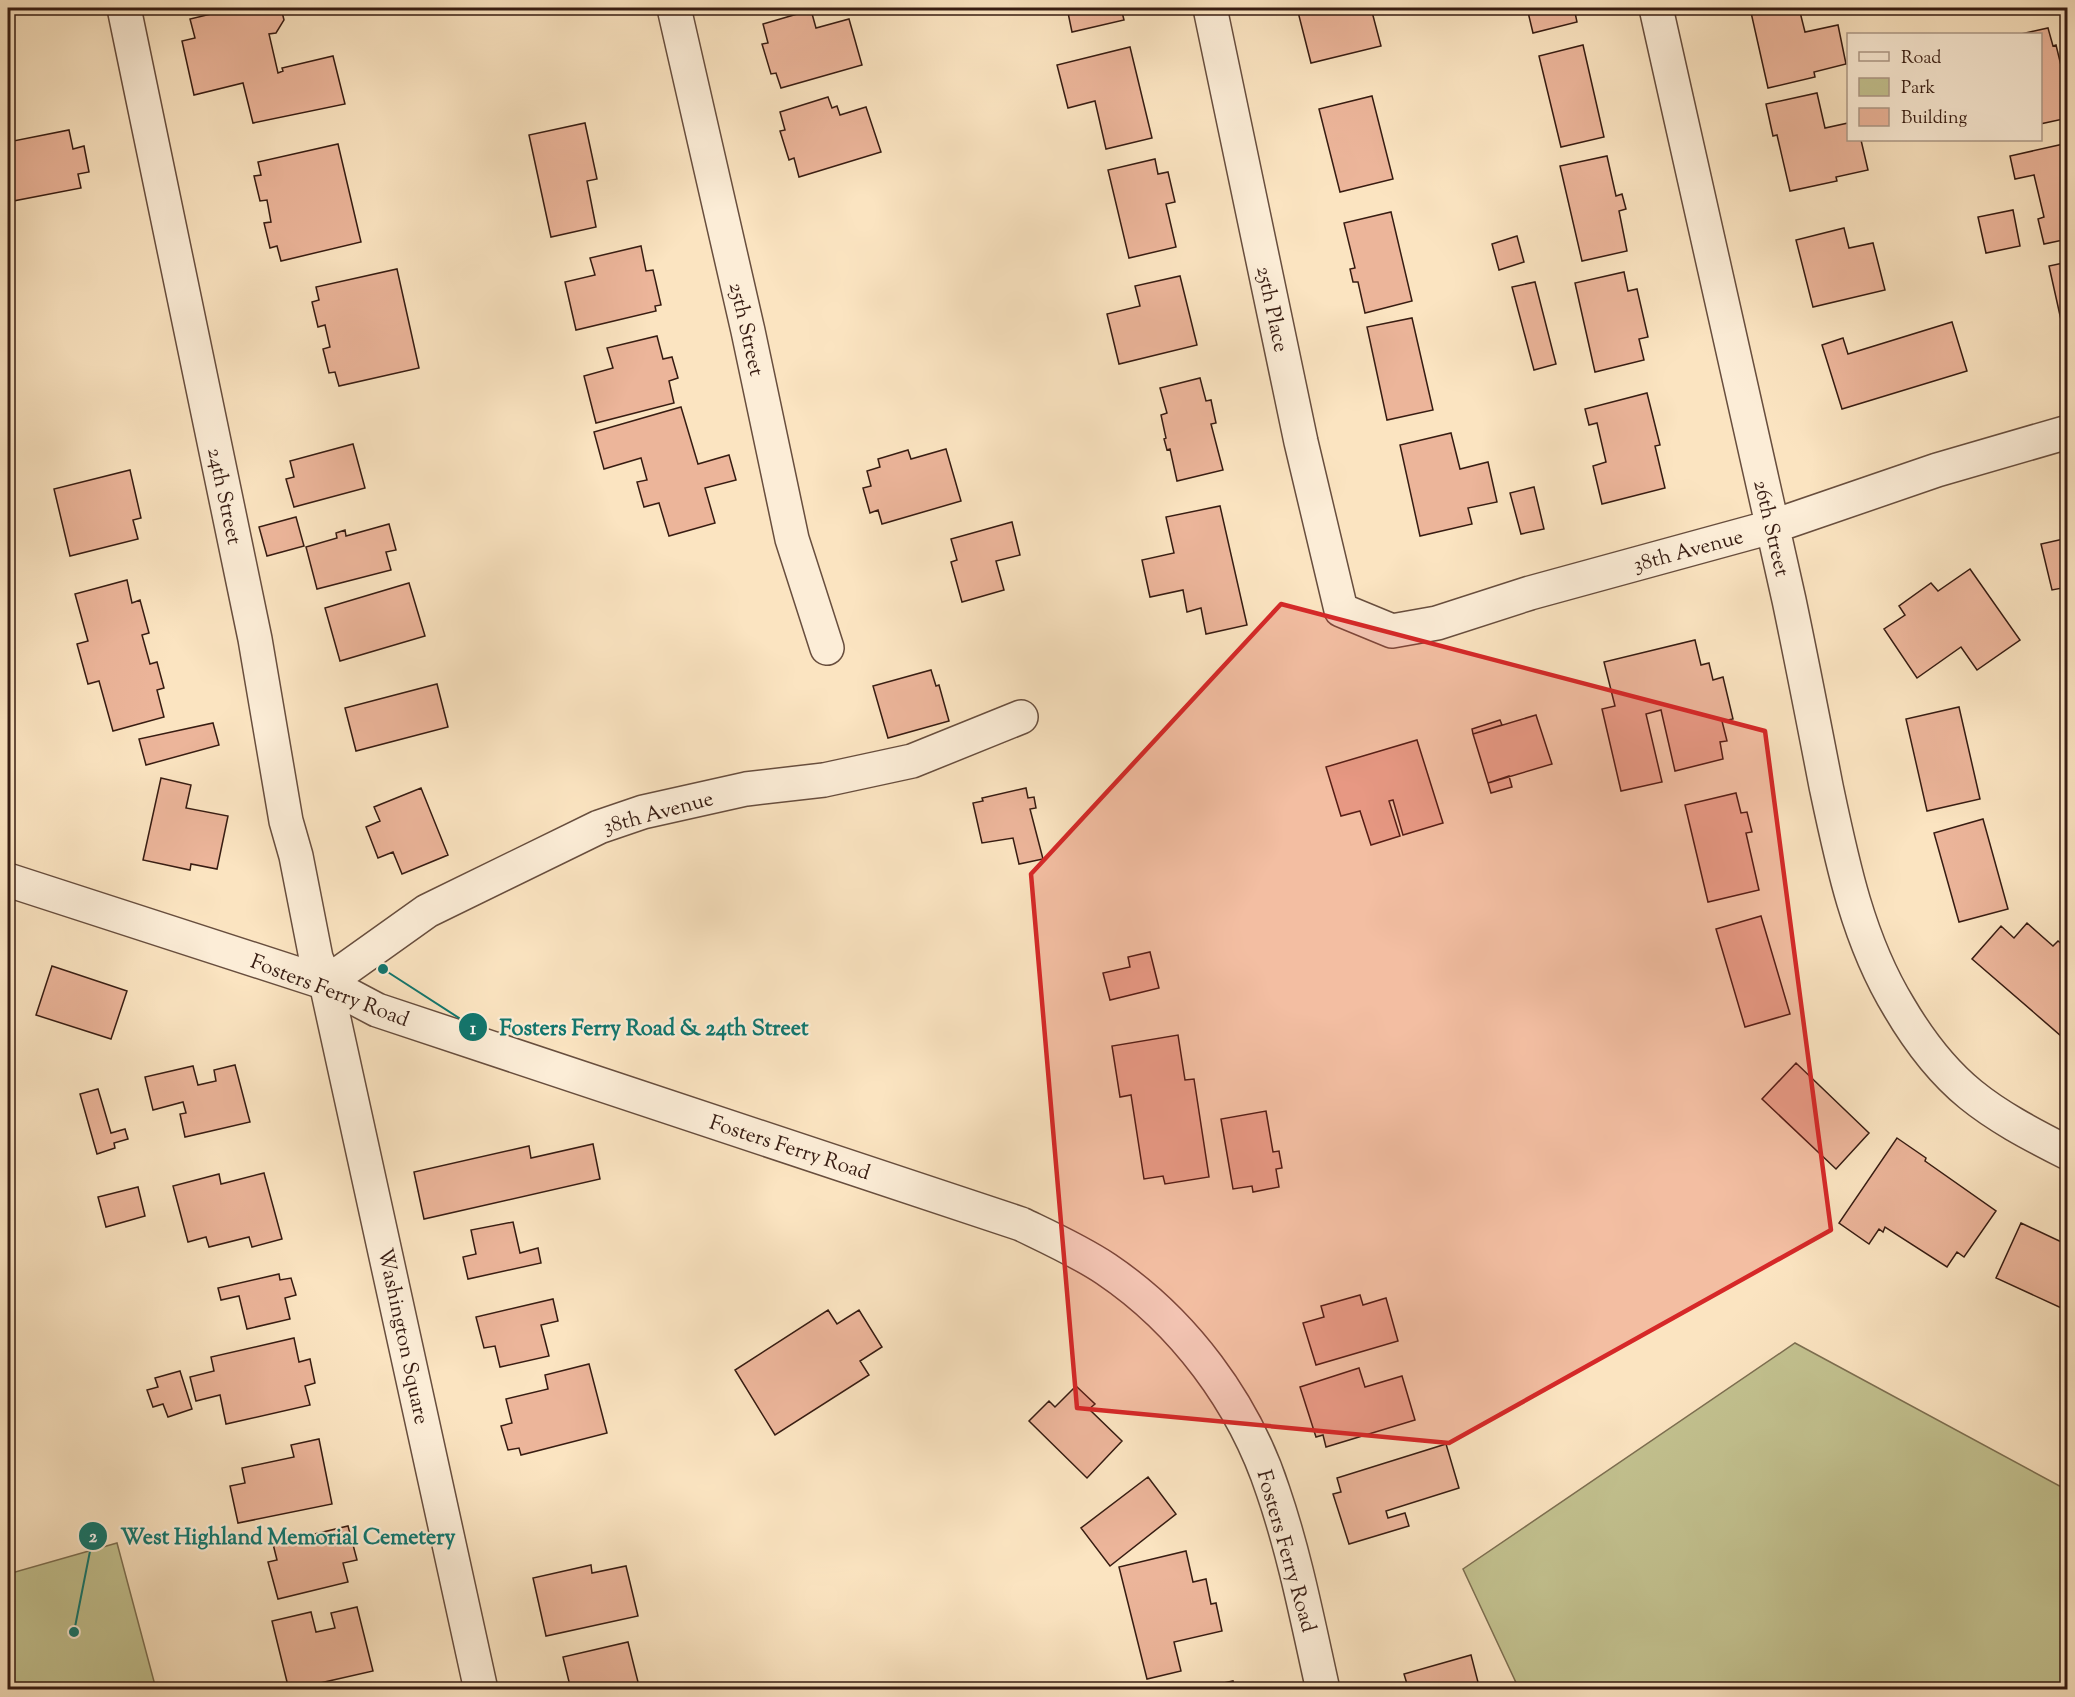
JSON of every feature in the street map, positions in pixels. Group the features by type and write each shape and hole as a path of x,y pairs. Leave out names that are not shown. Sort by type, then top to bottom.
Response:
{"street":[{"name":"24th Street","path":"124,8 255,639 286,821 296,856 316,958 326,983"},
{"name":"25th Street","path":"674,8 748,331 792,539 827,648"},
{"name":"25th Place","path":"1209,8 1301,442 1341,610"},
{"name":"26th Street","path":"1656,8 1771,527 1844,874 1877,963 1897,1005 1954,1083 1990,1112 2067,1153"},
{"name":"38th Avenue","path":"1341,610 1392,631 1437,622 1530,593 1771,527 1937,470 2067,432"},
{"name":"38th Avenue","path":"326,983 427,911 599,827 643,812 746,789 824,780 912,761 1021,717"},
{"name":"Fosters Ferry Road","path":"8,880 326,983 377,1010 1022,1224 1106,1269 1144,1299 1179,1332 1209,1368 1234,1406 1256,1447 1286,1533 1323,1689"},
{"name":"Washington Square","path":"326,983 481,1689"}],"highlighted area":[{"path":"1281,604 1765,731 1831,1230 1449,1443 1077,1408 1031,874"}],"green space":[{"path":"1795,1343 2067,1490 2067,1689 1519,1689 1463,1569"},
{"path":"117,1543 156,1689 8,1689 8,1574"}],"building":[{"path":"236,8 281,8 284,20 276,33 269,34 278,73 283,71 282,68 333,56 345,104 253,123 243,83 194,95 182,41 195,38 190,19"},
{"path":"1067,8 1121,8 1124,20 1072,32"},
{"path":"1297,8 1371,8 1381,46 1311,63"},
{"path":"1527,8 1574,8 1577,22 1533,33"},
{"path":"1750,8 1799,8 1805,32 1838,25 1846,64 1814,72 1815,77 1768,88"},
{"path":"811,10 816,28 849,19 862,65 781,88 776,73 771,74 762,44 768,43 763,24"},
{"path":"2048,28 2053,46 2056,45 2067,90 2064,91 2068,118 2042,124 2042,33 2026,33"},
{"path":"1583,45 1604,137 1561,147 1539,56"},
{"path":"1130,47 1152,138 1106,149 1095,101 1068,108 1057,65"},
{"path":"1817,93 1825,128 1847,123 1847,141 1861,141 1868,170 1836,177 1837,181 1790,191 1777,135 1773,136 1766,104"},
{"path":"1372,96 1393,179 1340,192 1319,109"},
{"path":"828,97 832,108 837,106 840,115 866,107 881,152 799,177 794,158 789,160 780,131 785,130 780,112"},
{"path":"585,123 597,179 587,181 596,227 551,237 529,135"},
{"path":"69,130 73,149 84,146 89,172 78,174 81,188 8,202 8,142"},
{"path":"2068,143 2068,239 2044,244 2038,219 2044,217 2034,175 2015,179 2010,156"},
{"path":"338,144 361,242 281,261 277,246 270,248 264,223 271,222 267,200 260,201 254,176 261,175 258,162"},
{"path":"1607,156 1616,196 1622,194 1626,209 1619,211 1627,251 1582,261 1560,166"},
{"path":"1155,159 1158,174 1168,172 1175,202 1166,204 1176,247 1129,258 1108,170"},
{"path":"2013,210 2020,246 1986,253 1978,217"},
{"path":"1391,212 1412,301 1365,313 1358,282 1353,282 1350,269 1355,268 1344,223"},
{"path":"1844,228 1849,248 1873,243 1885,290 1813,307 1796,240"},
{"path":"1517,236 1524,262 1499,270 1492,244"},
{"path":"641,246 646,271 653,270 661,305 655,306 656,311 576,330 565,282 595,275 590,258"},
{"path":"2068,262 2068,347 2067,347 2049,266"},
{"path":"397,269 419,368 339,386 335,372 329,373 323,349 330,347 325,325 318,327 312,302 319,300 316,287"},
{"path":"1624,272 1628,291 1637,289 1648,337 1639,339 1644,360 1595,372 1575,283"},
{"path":"1180,276 1197,345 1119,364 1107,314 1140,306 1135,286"},
{"path":"1535,282 1556,364 1534,370 1512,287"},
{"path":"1412,318 1433,410 1387,420 1367,327"},
{"path":"1952,322 1967,371 1842,409 1822,345 1843,338 1848,354"},
{"path":"657,336 663,359 672,357 678,378 669,381 674,403 596,423 584,376 613,368 607,348"},
{"path":"1200,378 1206,401 1211,400 1216,423 1211,424 1223,470 1177,481 1170,449 1167,450 1164,439 1166,438 1161,415 1167,413 1160,388"},
{"path":"1647,393 1660,445 1655,446 1665,488 1602,504 1593,466 1606,462 1597,423 1589,425 1585,409"},
{"path":"681,407 698,464 729,455 736,480 705,488 715,523 669,536 659,503 644,507 637,482 647,480 641,458 604,469 594,432"},
{"path":"1451,433 1460,469 1488,462 1497,502 1468,508 1472,524 1420,536 1400,445"},
{"path":"353,444 365,488 294,507 286,479 294,477 290,461"},
{"path":"946,449 961,501 882,524 878,510 870,513 863,488 871,486 867,471 880,467 878,459 908,450 911,459"},
{"path":"130,470 141,518 133,520 138,539 70,556 54,489"},
{"path":"1534,487 1544,529 1521,534 1510,493"},
{"path":"1220,506 1247,625 1206,634 1201,608 1187,612 1183,590 1150,597 1142,560 1174,553 1166,517"},
{"path":"296,517 304,546 267,556 259,527"},
{"path":"1012,522 1020,555 996,561 1004,590 962,602 951,562 957,560 951,539"},
{"path":"389,524 396,550 386,552 391,570 317,589 306,547 337,538 336,533 345,530 346,536"},
{"path":"2068,538 2068,587 2052,590 2041,544"},
{"path":"1970,569 2020,640 1977,670 1961,647 1917,678 1884,629 1905,615 1899,606 1931,583 1938,591"},
{"path":"127,580 132,603 140,600 149,633 142,635 150,664 157,662 164,688 157,690 164,717 113,731 99,681 88,684 77,644 88,641 75,594"},
{"path":"409,583 425,636 340,661 325,608"},
{"path":"1695,640 1701,665 1709,663 1713,680 1723,677 1733,719 1722,721 1727,741 1720,742 1723,759 1675,771 1661,710 1646,714 1662,782 1621,791 1602,709 1615,706 1604,662"},
{"path":"931,670 936,686 939,685 949,721 888,738 873,686"},
{"path":"437,684 448,727 356,751 345,708"},
{"path":"1959,707 1980,799 1927,811 1906,719"},
{"path":"1536,715 1552,764 1488,783 1473,734"},
{"path":"1500,720 1502,725 1473,734 1472,729"},
{"path":"213,723 219,745 146,765 139,739"},
{"path":"1417,740 1443,823 1403,835 1393,800 1389,801 1400,836 1371,845 1360,811 1341,816 1326,767"},
{"path":"1509,776 1512,787 1491,793 1488,783"},
{"path":"161,778 191,785 186,808 228,816 217,869 191,864 190,870 143,860"},
{"path":"421,788 448,855 402,874 393,852 378,858 366,827 380,821 374,807"},
{"path":"1026,788 1028,798 1034,797 1036,808 1030,809 1043,859 1019,864 1013,838 982,843 973,803 983,801 982,798"},
{"path":"1736,793 1741,813 1747,812 1752,832 1746,833 1759,890 1708,902 1685,805"},
{"path":"1983,819 2008,909 1959,922 1934,833"},
{"path":"1761,916 1790,1014 1745,1027 1716,929"},
{"path":"2027,923 2053,946 2058,941 2068,949 2068,1042 1972,959 2001,926 2014,938"},
{"path":"1150,952 1159,988 1110,1000 1103,973 1130,967 1128,957"},
{"path":"52,966 127,991 111,1039 36,1015"},
{"path":"1178,1035 1185,1080 1194,1079 1209,1177 1165,1184 1163,1176 1144,1179 1131,1095 1120,1097 1112,1046"},
{"path":"1796,1063 1869,1133 1836,1169 1762,1099"},
{"path":"235,1065 250,1122 185,1137 180,1114 186,1113 183,1102 153,1110 145,1077 193,1066 198,1085 216,1081 214,1070"},
{"path":"98,1089 111,1133 125,1129 128,1139 114,1143 115,1148 97,1154 80,1094"},
{"path":"1266,1111 1273,1152 1279,1151 1282,1168 1276,1169 1279,1187 1253,1192 1252,1186 1233,1189 1221,1119"},
{"path":"1897,1138 1926,1158 1925,1161 1996,1211 1964,1257 1957,1252 1947,1267 1885,1227 1883,1232 1879,1229 1869,1244 1839,1223"},
{"path":"593,1144 600,1179 424,1219 414,1172 529,1146 531,1158"},
{"path":"264,1173 282,1239 252,1247 249,1237 209,1247 206,1237 188,1242 173,1186 219,1174 221,1184"},
{"path":"138,1187 145,1216 106,1227 98,1197"},
{"path":"513,1222 520,1253 538,1248 541,1263 468,1279 463,1257 476,1254 471,1230"},
{"path":"2021,1223 2068,1245 2068,1311 1996,1278"},
{"path":"279,1274 280,1280 291,1278 296,1295 285,1298 290,1319 247,1329 239,1296 221,1300 218,1288"},
{"path":"1360,1295 1363,1305 1386,1298 1398,1341 1316,1365 1303,1323 1324,1317 1321,1306"},
{"path":"553,1299 558,1321 541,1325 549,1356 500,1367 495,1346 484,1348 476,1317"},
{"path":"828,1310 837,1324 859,1310 882,1347 860,1361 869,1375 775,1435 735,1370"},
{"path":"294,1338 299,1362 310,1359 315,1383 305,1386 310,1405 226,1424 220,1395 196,1401 190,1377 214,1371 211,1357"},
{"path":"589,1364 607,1433 521,1455 519,1448 508,1450 501,1426 512,1423 506,1399 548,1389 545,1375"},
{"path":"1359,1368 1365,1387 1402,1376 1415,1420 1326,1447 1323,1435 1316,1437 1300,1387"},
{"path":"180,1371 192,1409 168,1417 163,1404 153,1407 147,1390 158,1387 155,1378"},
{"path":"1076,1386 1095,1404 1089,1409 1122,1441 1087,1478 1029,1421 1049,1401 1055,1407"},
{"path":"319,1439 332,1504 238,1523 230,1486 245,1483 242,1468 294,1457 291,1445"},
{"path":"1446,1444 1459,1488 1386,1511 1388,1518 1405,1513 1409,1526 1349,1544 1333,1494 1341,1492 1337,1478"},
{"path":"1148,1477 1176,1514 1110,1566 1081,1528"},
{"path":"348,1526 357,1560 343,1563 348,1582 278,1599 268,1562 277,1560 273,1544"},
{"path":"1186,1551 1193,1582 1206,1579 1211,1604 1216,1603 1222,1631 1174,1642 1181,1671 1147,1679 1119,1567"},
{"path":"591,1565 592,1573 626,1566 638,1616 546,1636 533,1578"},
{"path":"357,1607 373,1671 289,1690 272,1621 311,1612 316,1632 335,1628 331,1613"},
{"path":"628,1642 640,1690 571,1690 563,1657"},
{"path":"1471,1655 1480,1690 1401,1690 1400,1686 1407,1684 1404,1674"},
{"path":"1233,1681 1235,1690 1193,1690"}],"place":[{"name":"Fosters Ferry Road & 24th Street","path":"383,969"},
{"name":"West Highland Memorial Cemetery","path":"74,1632"}]}
